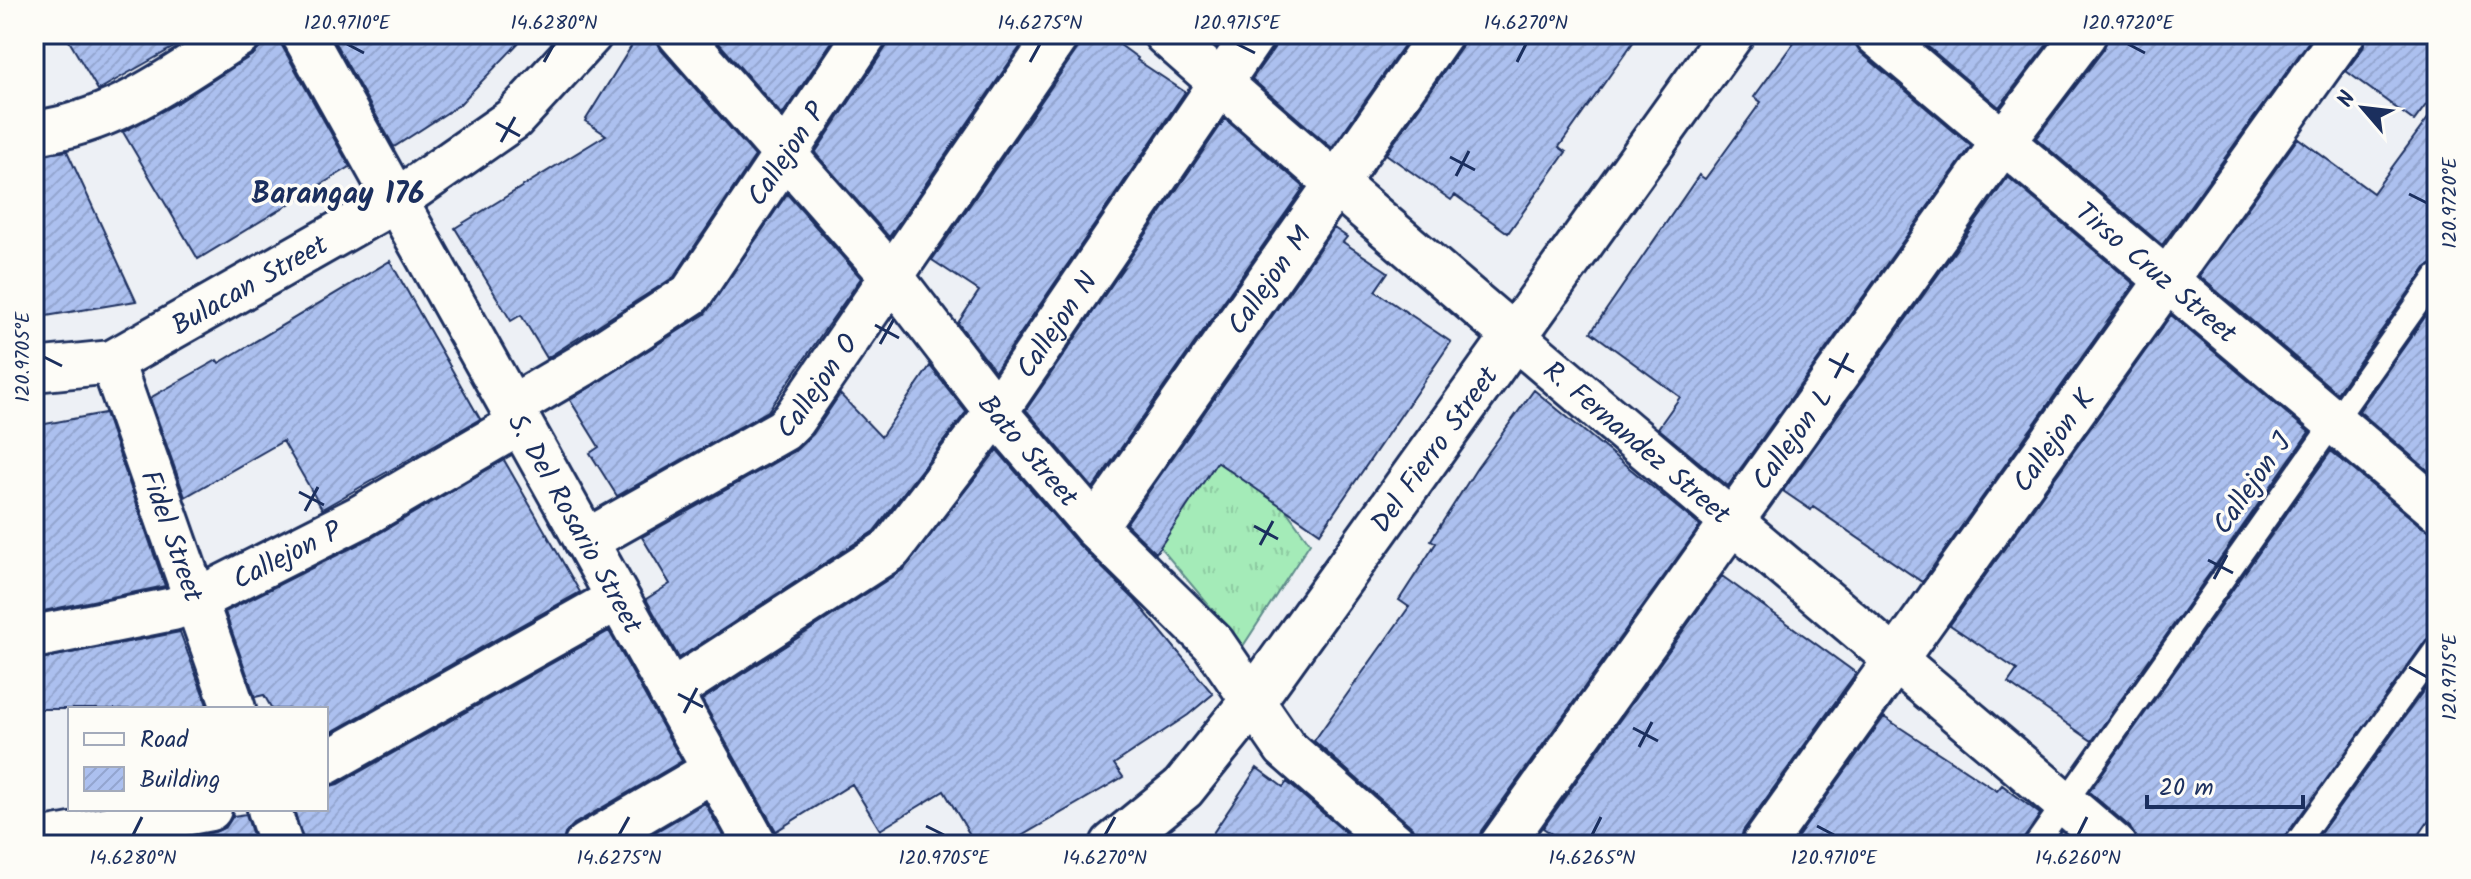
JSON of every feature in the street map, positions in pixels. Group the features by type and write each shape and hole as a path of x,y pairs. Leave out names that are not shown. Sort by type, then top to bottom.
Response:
{"street":[{"path":"34,133 69,128 125,108 241,34"},
{"name":"S. Del Rosario Street","path":"303,34 756,845"},
{"name":"Bulacan Street","path":"34,370 112,362 397,200 513,119 591,34"},
{"name":"Bato Street","path":"679,34 890,274 996,412 1095,527 1213,643 1285,748 1396,845"},
{"name":"Callejon P","path":"34,637 173,609 360,517 691,294 783,153 866,34"},
{"name":"Callejon O","path":"586,541 783,430 793,420 890,274 1058,34"},
{"name":"R. Fernandez Street","path":"1165,34 1512,339 1734,520 1895,661 2114,845"},
{"name":"Callejon N","path":"670,692 891,549 996,412 1254,34"},
{"name":"Callejon M","path":"1095,527 1441,34"},
{"name":"Del Fierro Street","path":"1113,845 1183,788 1252,702 1731,34"},
{"name":"Tirso Cruz Street","path":"1876,34 2437,509"},
{"name":"Callejon L","path":"1501,845 2003,142 2085,34"},
{"name":"Callejon K","path":"1763,845 2343,34"},
{"name":"Fidel Street","path":"112,362 233,707"},
{"path":"328,762 617,599"},
{"path":"586,845 714,770"},
{"path":"34,842 199,811"},
{"path":"270,811 281,845"}],"lane":[{"name":"Callejon J","path":"2035,845 2437,276"},
{"path":"2295,845 2437,648"}],"green space":[{"path":"1210,406 1310,543 1243,646 1133,515"}],"building":[{"path":"65,34 197,34 98,90"},
{"path":"265,34 279,34 282,46 350,167 198,259 123,132 179,102 254,54 262,46"},
{"path":"330,34 527,34 459,105 394,147"},
{"path":"639,34 656,34 661,50 755,156 674,277 547,358 521,315 511,321 455,228 606,135 585,121"},
{"path":"711,34 837,34 782,115"},
{"path":"890,34 1029,34 889,237 815,153 886,47"},
{"path":"1082,34 1105,34 1185,92 995,371 958,323 979,291 932,260 1078,48"},
{"path":"1278,34 1412,34 1332,148 1252,79 1274,48"},
{"path":"1465,34 1639,34 1559,147 1566,152 1508,233 1455,195 1451,200 1386,154 1461,48"},
{"path":"1800,34 1853,34 1860,52 1971,146 1728,486 1658,428 1680,397 1591,332 1699,175 1705,179 1761,102 1754,97"},
{"path":"1913,34 2055,34 1999,107"},
{"path":"2108,34 2314,34 2162,245 2036,138 2104,49"},
{"path":"2367,34 2437,34 2437,90 2414,121 2346,71 2363,48"},
{"path":"2437,106 2437,262 2426,268 2337,393 2199,276 2298,138 2373,193"},
{"path":"1225,119 1304,187 1093,488 1026,410"},
{"path":"67,151 136,301 34,318 34,156"},
{"path":"2008,177 2134,284 1922,582 1813,507 1811,510 1783,491"},
{"path":"787,194 861,278 768,411 617,496 590,453 599,447 570,400 705,314"},
{"path":"1334,228 1347,237 1343,242 1388,272 1375,291 1451,342 1320,533 1217,462 1156,553 1126,524"},
{"path":"390,261 480,419 322,509 283,441 185,497 150,398 217,360 219,363"},
{"path":"2437,300 2437,478 2359,411"},
{"path":"2171,315 2309,432 2092,741 2008,683 2017,670 1950,625"},
{"path":"930,366 966,412 874,531 679,658 646,599 670,584 642,537 795,451 813,434 840,394 881,437"},
{"path":"1534,390 1700,526 1481,831 1477,845 1419,845 1412,827 1314,741 1409,607 1399,600 1436,543 1431,540 1477,468"},
{"path":"105,413 165,586 34,613 34,426"},
{"path":"997,450 1077,543 1135,600 1213,694 1188,715 1114,764 1123,777 1006,845 976,845 944,791 880,830 852,784 776,831 702,700 904,569"},
{"path":"2331,451 2422,527 2437,532 2437,634 2426,640 2281,845 2137,845 2130,827 2089,792"},
{"path":"504,460 580,592 328,734 328,707 271,707 264,695 255,697 225,612 371,538"},
{"path":"1722,576 1856,673 1743,831 1739,845 1568,845 1543,828"},
{"path":"609,631 682,761 574,824 565,834 562,845 304,845 295,811 328,811 328,786 338,784"},
{"path":"180,632 207,705 34,709 34,660"},
{"path":"2437,672 2437,809 2412,845 2312,845"},
{"path":"1884,717 1997,791 2002,785 2040,814 2021,845 1792,845"},
{"path":"1257,768 1283,787 1287,782 1360,845 1205,845"},
{"path":"705,803 728,845 633,845"},
{"path":"246,814 256,845 198,845 197,836 215,832 226,827 233,816"}],"district":[{"name":"Barangay 176","path":"338,193"}]}
